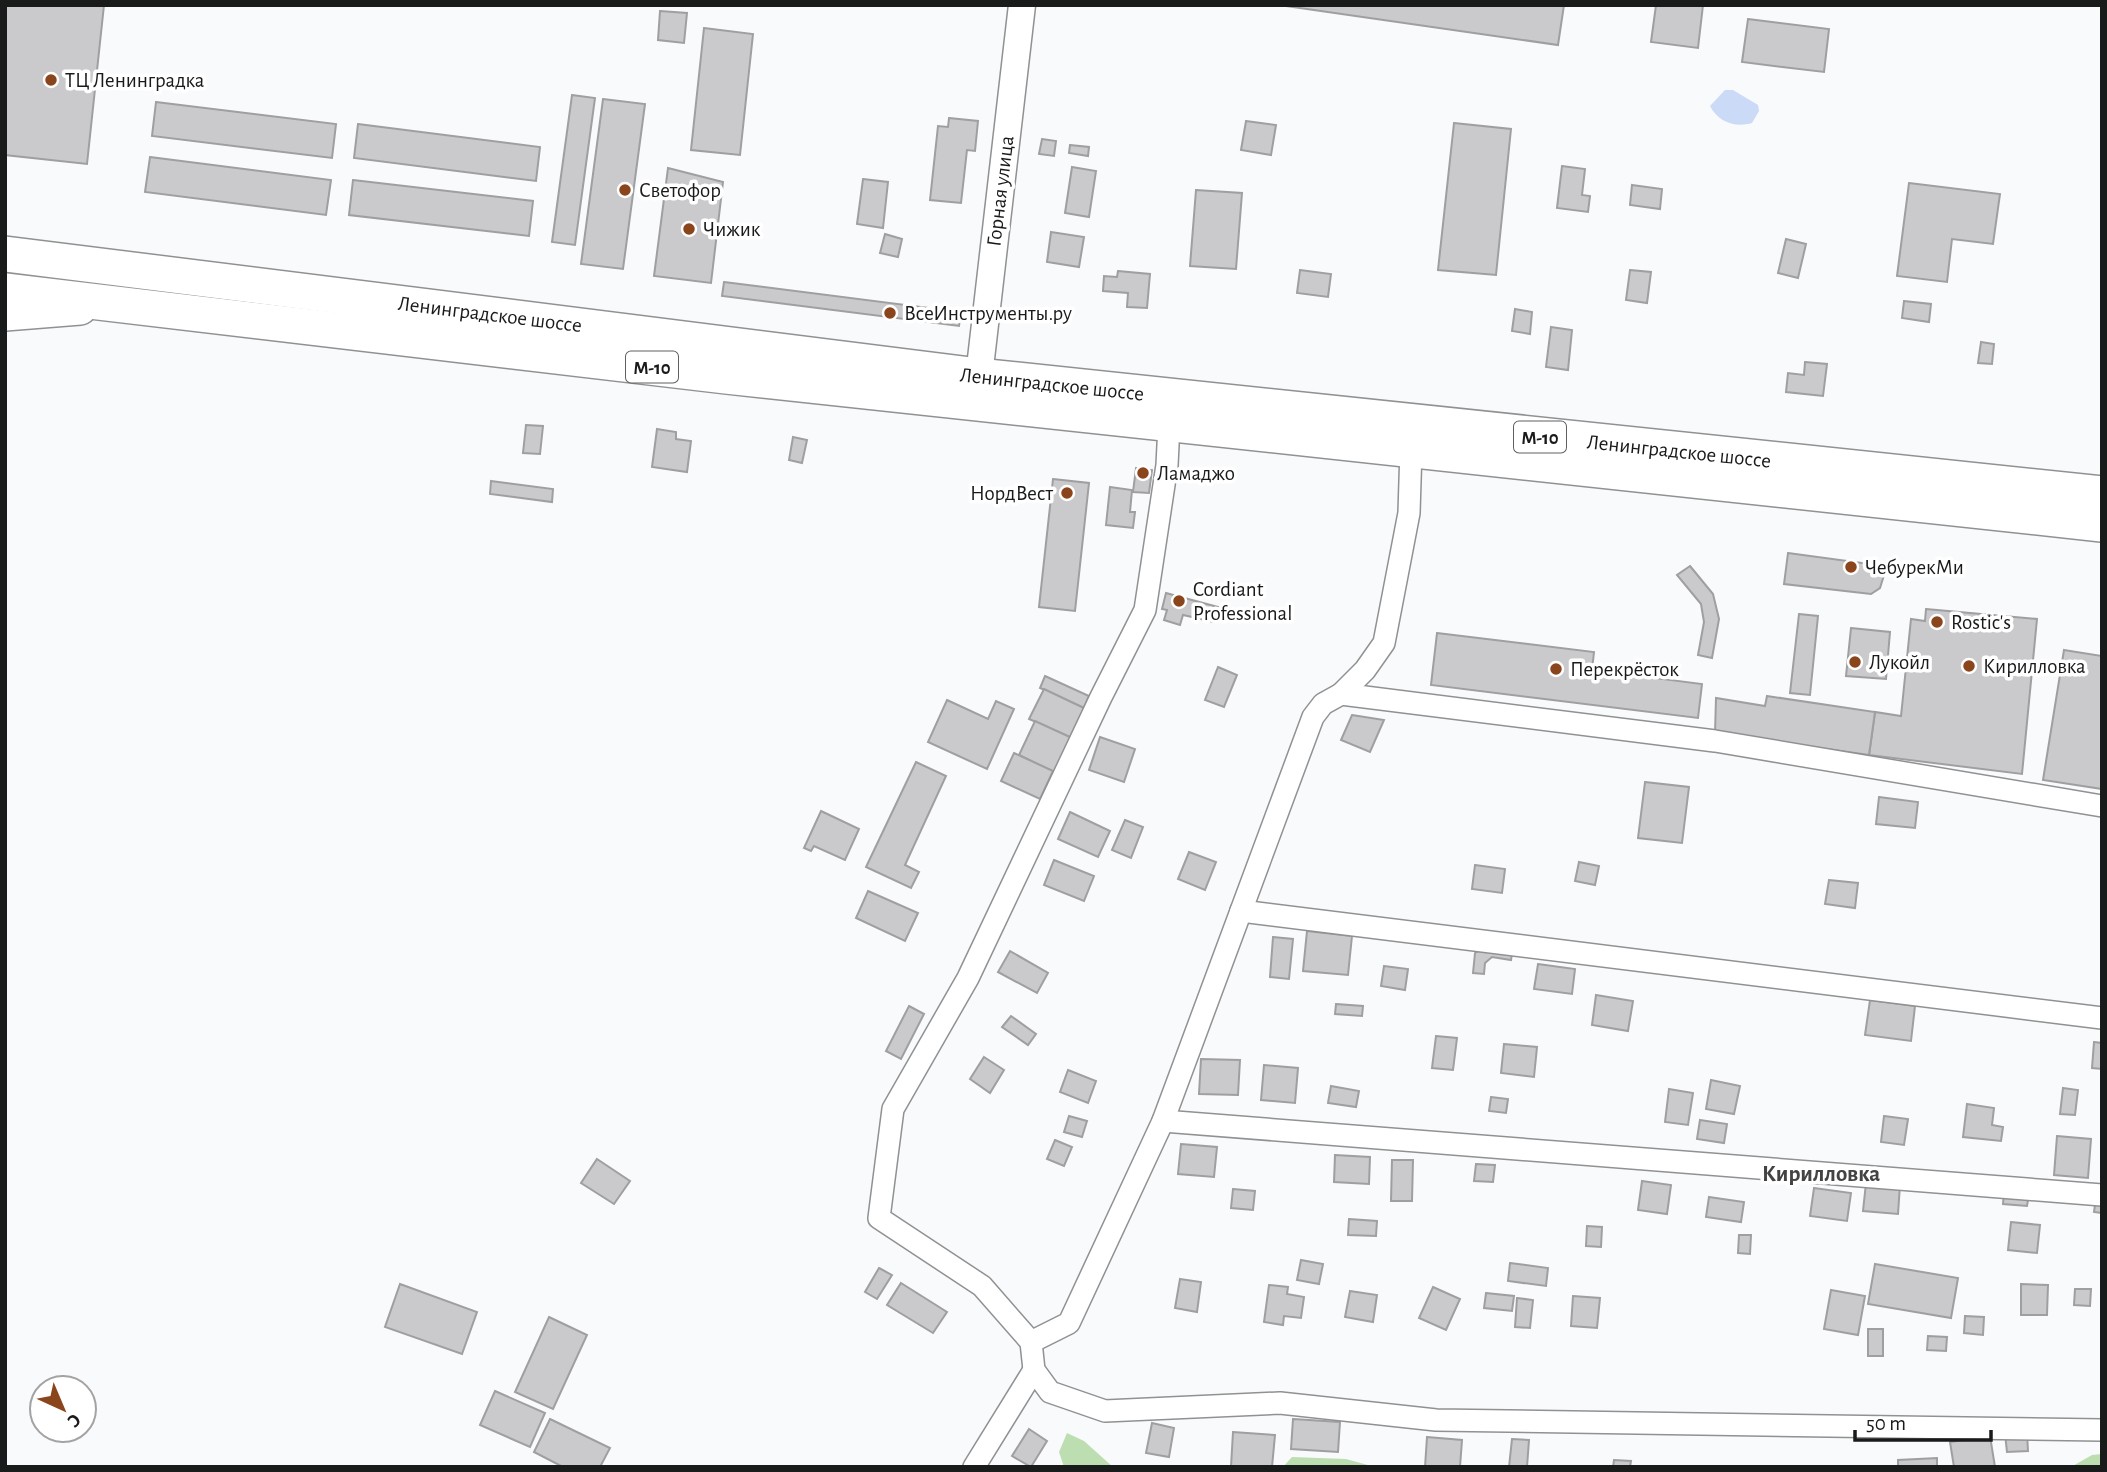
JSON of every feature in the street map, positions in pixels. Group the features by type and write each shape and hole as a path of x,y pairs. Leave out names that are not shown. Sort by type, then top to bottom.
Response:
{"highway":[{"name":"Ленинградское шоссе","path":"5,254 979,376 2102,494"},
{"name":"Ленинградское шоссе","path":"5,290 1169,425 2102,524"}],"main road":[{"path":"5,314 129,304"}],"street":[{"name":"Горная улица","path":"979,376 1022,5"},
{"path":"1169,425 1167,465 1145,610 968,978 893,1109 879,1218 982,1286 1031,1342 1034,1370 1051,1392 1105,1411 1280,1403 1436,1420 2102,1430"},
{"path":"1031,1342 1069,1324 1163,1121 1313,717 1323,704 1341,694 1365,670 1384,643 1409,513 1411,449"},
{"path":"1341,694 1715,741 2102,806"},
{"path":"1241,911 2102,1018"},
{"path":"1163,1121 2102,1195"},
{"path":"974,1467 1034,1370"}],"green space":[{"path":"1067,1433 1084,1441 1113,1467 1064,1467 1059,1452"},
{"path":"2102,1454 2102,1467 2071,1467 2092,1455"},
{"path":"1292,1457 1346,1459 1375,1467 1283,1467"}],"water":[{"path":"1725,90 1733,90 1758,105 1759,111 1752,123 1739,125 1728,122 1713,112 1710,106"}],"building":[{"name":"ТЦ Ленинградка","path":"5,5 104,5 87,164 5,155"},
{"path":"1279,5 1564,5 1558,45"},
{"path":"1656,5 1703,5 1698,48 1651,42"},
{"path":"660,11 687,13 684,43 658,40"},
{"path":"1748,19 1829,29 1824,72 1742,62"},
{"path":"704,28 753,34 740,155 691,150"},
{"path":"572,95 595,98 575,245 552,242"},
{"path":"603,99 645,104 623,269 581,264"},
{"path":"156,102 336,124 332,158 152,136"},
{"path":"949,118 978,121 975,151 967,150 961,203 930,200 938,126 948,127"},
{"path":"1246,121 1276,125 1271,155 1241,150"},
{"path":"1454,123 1511,129 1496,275 1438,270"},
{"path":"358,124 540,147 536,181 354,158"},
{"path":"1042,139 1056,141 1054,156 1039,154"},
{"path":"1070,145 1089,147 1088,156 1069,153"},
{"path":"150,157 331,180 326,215 145,192"},
{"path":"1562,166 1585,169 1582,195 1590,196 1588,212 1557,208"},
{"path":"1072,167 1096,171 1089,217 1065,213"},
{"name":"Чижик","path":"668,168 723,182 711,283 654,276"},
{"path":"863,179 888,182 883,228 857,224"},
{"path":"353,180 533,201 529,236 349,215"},
{"path":"1909,183 2000,194 1993,244 1952,239 1947,282 1897,276"},
{"path":"1632,185 1662,189 1660,209 1630,205"},
{"path":"1196,190 1242,193 1236,269 1190,266"},
{"path":"1051,232 1084,237 1079,267 1047,262"},
{"path":"885,234 902,239 898,257 880,253"},
{"path":"1786,239 1806,244 1798,278 1778,273"},
{"path":"1300,270 1331,274 1328,297 1297,293"},
{"path":"1630,270 1651,272 1647,303 1626,300"},
{"path":"1118,271 1150,274 1147,308 1127,307 1128,293 1103,291 1104,276 1117,277"},
{"path":"724,282 961,312 959,326 722,296"},
{"path":"1904,301 1931,304 1929,322 1902,318"},
{"path":"1515,309 1532,312 1530,334 1512,331"},
{"path":"1551,327 1572,330 1568,370 1546,367"},
{"path":"1981,342 1994,344 1992,364 1978,363"},
{"path":"1805,362 1827,364 1823,396 1786,392 1788,373 1804,375"},
{"path":"526,425 543,426 540,454 523,453"},
{"path":"657,429 676,432 676,439 691,441 687,472 652,467"},
{"path":"793,437 807,440 802,463 789,460"},
{"path":"1136,468 1152,470 1149,493 1133,492"},
{"path":"1053,479 1089,483 1075,611 1039,607"},
{"path":"491,481 553,489 552,502 490,494"},
{"path":"1110,487 1132,490 1130,512 1135,512 1133,528 1106,525"},
{"path":"1788,553 1885,566 1884,575 1880,588 1871,594 1784,584"},
{"path":"1690,566 1713,594 1719,619 1712,658 1698,655 1704,622 1701,604 1677,575"},
{"path":"1166,593 1218,607 1214,622 1183,615 1180,625 1164,620 1167,610 1162,609"},
{"name":"Кирилловка","path":"1926,609 2037,619 2022,774 1869,755 1875,712 1901,716 1911,619 1925,621"},
{"path":"1799,614 1818,616 1810,695 1790,693"},
{"path":"1851,628 1890,632 1886,679 1846,676"},
{"path":"1437,633 1594,652 1592,670 1702,684 1698,718 1431,685"},
{"path":"2064,650 2102,656 2102,789 2043,780"},
{"path":"1218,667 1237,675 1224,707 1205,700"},
{"path":"1045,676 1089,696 1084,708 1040,688"},
{"path":"1044,689 1086,709 1072,738 1029,719"},
{"path":"1767,696 1875,712 1869,755 1715,733 1716,698 1765,706"},
{"path":"947,700 988,719 996,701 1014,709 987,769 928,742"},
{"path":"1352,715 1384,720 1370,752 1341,740"},
{"path":"1035,721 1072,738 1056,773 1019,755"},
{"path":"1100,737 1135,749 1124,782 1089,770"},
{"path":"1014,753 1053,771 1040,799 1001,781"},
{"path":"916,762 946,776 905,865 919,872 911,888 866,867"},
{"path":"1645,782 1689,787 1682,843 1638,838"},
{"path":"1879,797 1918,802 1915,828 1876,824"},
{"path":"821,811 859,829 845,860 814,846 811,851 804,848"},
{"path":"1070,812 1110,831 1098,857 1058,839"},
{"path":"1125,820 1143,827 1131,858 1112,850"},
{"path":"1189,852 1216,862 1205,890 1178,879"},
{"path":"1054,860 1094,876 1084,901 1044,885"},
{"path":"1579,862 1599,866 1595,885 1575,881"},
{"path":"1475,865 1505,869 1502,893 1472,889"},
{"path":"1829,880 1858,883 1855,908 1825,904"},
{"path":"868,891 918,913 905,941 856,918"},
{"path":"1307,931 1352,936 1348,975 1303,971"},
{"path":"1273,937 1293,939 1289,979 1270,977"},
{"path":"1513,947 1511,960 1492,957 1485,963 1484,974 1473,973 1475,953 1484,948"},
{"path":"1010,951 1048,973 1037,993 998,972"},
{"path":"1538,964 1575,969 1572,994 1534,989"},
{"path":"1384,966 1408,969 1405,990 1381,986"},
{"path":"1596,995 1633,1001 1628,1031 1592,1025"},
{"path":"1870,1000 1915,1006 1911,1041 1865,1035"},
{"path":"1336,1004 1363,1006 1362,1016 1335,1014"},
{"path":"909,1006 924,1014 901,1059 886,1051"},
{"path":"1011,1016 1036,1034 1028,1045 1002,1027"},
{"path":"1436,1036 1457,1038 1453,1070 1432,1068"},
{"path":"2094,1042 2102,1043 2102,1069 2092,1068"},
{"path":"1504,1044 1537,1047 1534,1077 1501,1073"},
{"path":"984,1057 1004,1070 990,1093 970,1079"},
{"path":"1201,1059 1240,1060 1238,1095 1199,1094"},
{"path":"1264,1065 1298,1068 1295,1103 1261,1100"},
{"path":"1068,1070 1096,1081 1088,1103 1060,1092"},
{"path":"1711,1080 1740,1086 1734,1114 1706,1109"},
{"path":"1331,1086 1359,1091 1356,1107 1328,1103"},
{"path":"2063,1088 2078,1090 2075,1115 2060,1114"},
{"path":"1669,1089 1693,1093 1688,1125 1665,1122"},
{"path":"1491,1097 1508,1099 1506,1113 1489,1111"},
{"path":"1967,1104 1994,1108 1992,1125 2003,1127 2001,1141 1963,1137"},
{"path":"1069,1116 1087,1121 1082,1137 1064,1132"},
{"path":"1884,1116 1908,1119 1904,1145 1881,1142"},
{"path":"1700,1120 1727,1124 1724,1143 1697,1139"},
{"path":"2057,1136 2091,1139 2088,1178 2054,1175"},
{"path":"1055,1140 1072,1147 1064,1166 1047,1159"},
{"path":"1181,1144 1217,1147 1214,1177 1178,1174"},
{"path":"1335,1155 1370,1157 1369,1184 1334,1182"},
{"path":"597,1159 630,1181 614,1204 581,1183"},
{"path":"1392,1160 1413,1160 1412,1201 1391,1201"},
{"path":"1476,1164 1495,1165 1493,1182 1474,1181"},
{"path":"1642,1181 1671,1185 1667,1214 1638,1210"},
{"path":"1866,1183 1900,1185 1898,1214 1863,1211"},
{"path":"1814,1188 1851,1193 1847,1221 1810,1216"},
{"path":"1233,1189 1255,1191 1253,1210 1231,1208"},
{"path":"2004,1191 2029,1194 2027,1206 2003,1204"},
{"path":"1709,1197 1744,1202 1741,1222 1706,1217"},
{"path":"2096,1198 2102,1199 2102,1213 2094,1212"},
{"path":"1349,1219 1377,1221 1376,1236 1348,1235"},
{"path":"2011,1222 2040,1225 2037,1253 2008,1250"},
{"path":"1587,1226 1602,1227 1601,1247 1586,1246"},
{"path":"1739,1235 1751,1235 1750,1254 1738,1253"},
{"path":"1301,1260 1323,1264 1319,1284 1297,1280"},
{"path":"1510,1263 1548,1268 1546,1286 1508,1281"},
{"path":"1875,1264 1958,1278 1951,1318 1868,1304"},
{"path":"879,1268 892,1275 877,1299 865,1292"},
{"path":"1180,1279 1201,1282 1197,1312 1175,1308"},
{"path":"901,1283 947,1312 933,1333 887,1305"},
{"path":"400,1284 477,1312 462,1354 385,1327"},
{"path":"2021,1284 2048,1285 2047,1315 2021,1315"},
{"path":"1269,1285 1288,1287 1287,1294 1304,1297 1301,1318 1284,1316 1283,1325 1264,1322"},
{"path":"1433,1287 1460,1299 1446,1330 1419,1318"},
{"path":"2075,1289 2091,1289 2090,1306 2074,1305"},
{"path":"1831,1290 1865,1296 1858,1335 1824,1329"},
{"path":"1350,1291 1377,1295 1373,1322 1345,1317"},
{"path":"1486,1293 1514,1296 1512,1311 1484,1308"},
{"path":"1573,1296 1600,1298 1597,1328 1571,1326"},
{"path":"1517,1298 1533,1300 1530,1328 1515,1327"},
{"path":"1965,1316 1984,1317 1983,1335 1964,1333"},
{"path":"549,1317 587,1335 553,1409 515,1392"},
{"path":"1868,1329 1883,1329 1883,1356 1868,1356"},
{"path":"1928,1336 1947,1337 1946,1351 1927,1350"},
{"path":"495,1391 545,1413 530,1447 480,1425"},
{"path":"550,1419 610,1448 600,1467 563,1467 534,1452"},
{"path":"1293,1419 1340,1422 1338,1452 1291,1449"},
{"path":"1152,1423 1174,1428 1169,1457 1146,1453"},
{"path":"1029,1429 1047,1441 1031,1467 1012,1456"},
{"path":"1233,1432 1275,1435 1272,1467 1231,1467"},
{"path":"2027,1433 2028,1451 2007,1452 2005,1434"},
{"path":"1990,1436 1995,1467 1954,1467 1950,1442"},
{"path":"1427,1437 1462,1440 1460,1467 1425,1467"},
{"path":"1512,1439 1529,1440 1527,1467 1509,1467"},
{"path":"1937,1458 1937,1467 1898,1467 1898,1460"},
{"path":"1614,1460 1631,1461 1630,1467 1613,1467"}],"place":[{"name":"ТЦ Ленинградка","path":"51,80"},
{"name":"Светофор","path":"625,190"},
{"name":"Чижик","path":"689,229"},
{"name":"ВсеИнструменты.ру","path":"890,313"},
{"name":"Ламаджо","path":"1143,473"},
{"name":"НордВест","path":"1067,493"},
{"name":"ЧебурекМи","path":"1851,567"},
{"name":"Cordiant Professional","path":"1179,601"},
{"name":"Rostic's","path":"1937,622"},
{"name":"Лукойл","path":"1855,662"},
{"name":"Кирилловка","path":"1969,666"},
{"name":"Перекрёсток","path":"1556,669"}],"district":[{"name":"Кирилловка","path":"1821,1173"}]}
